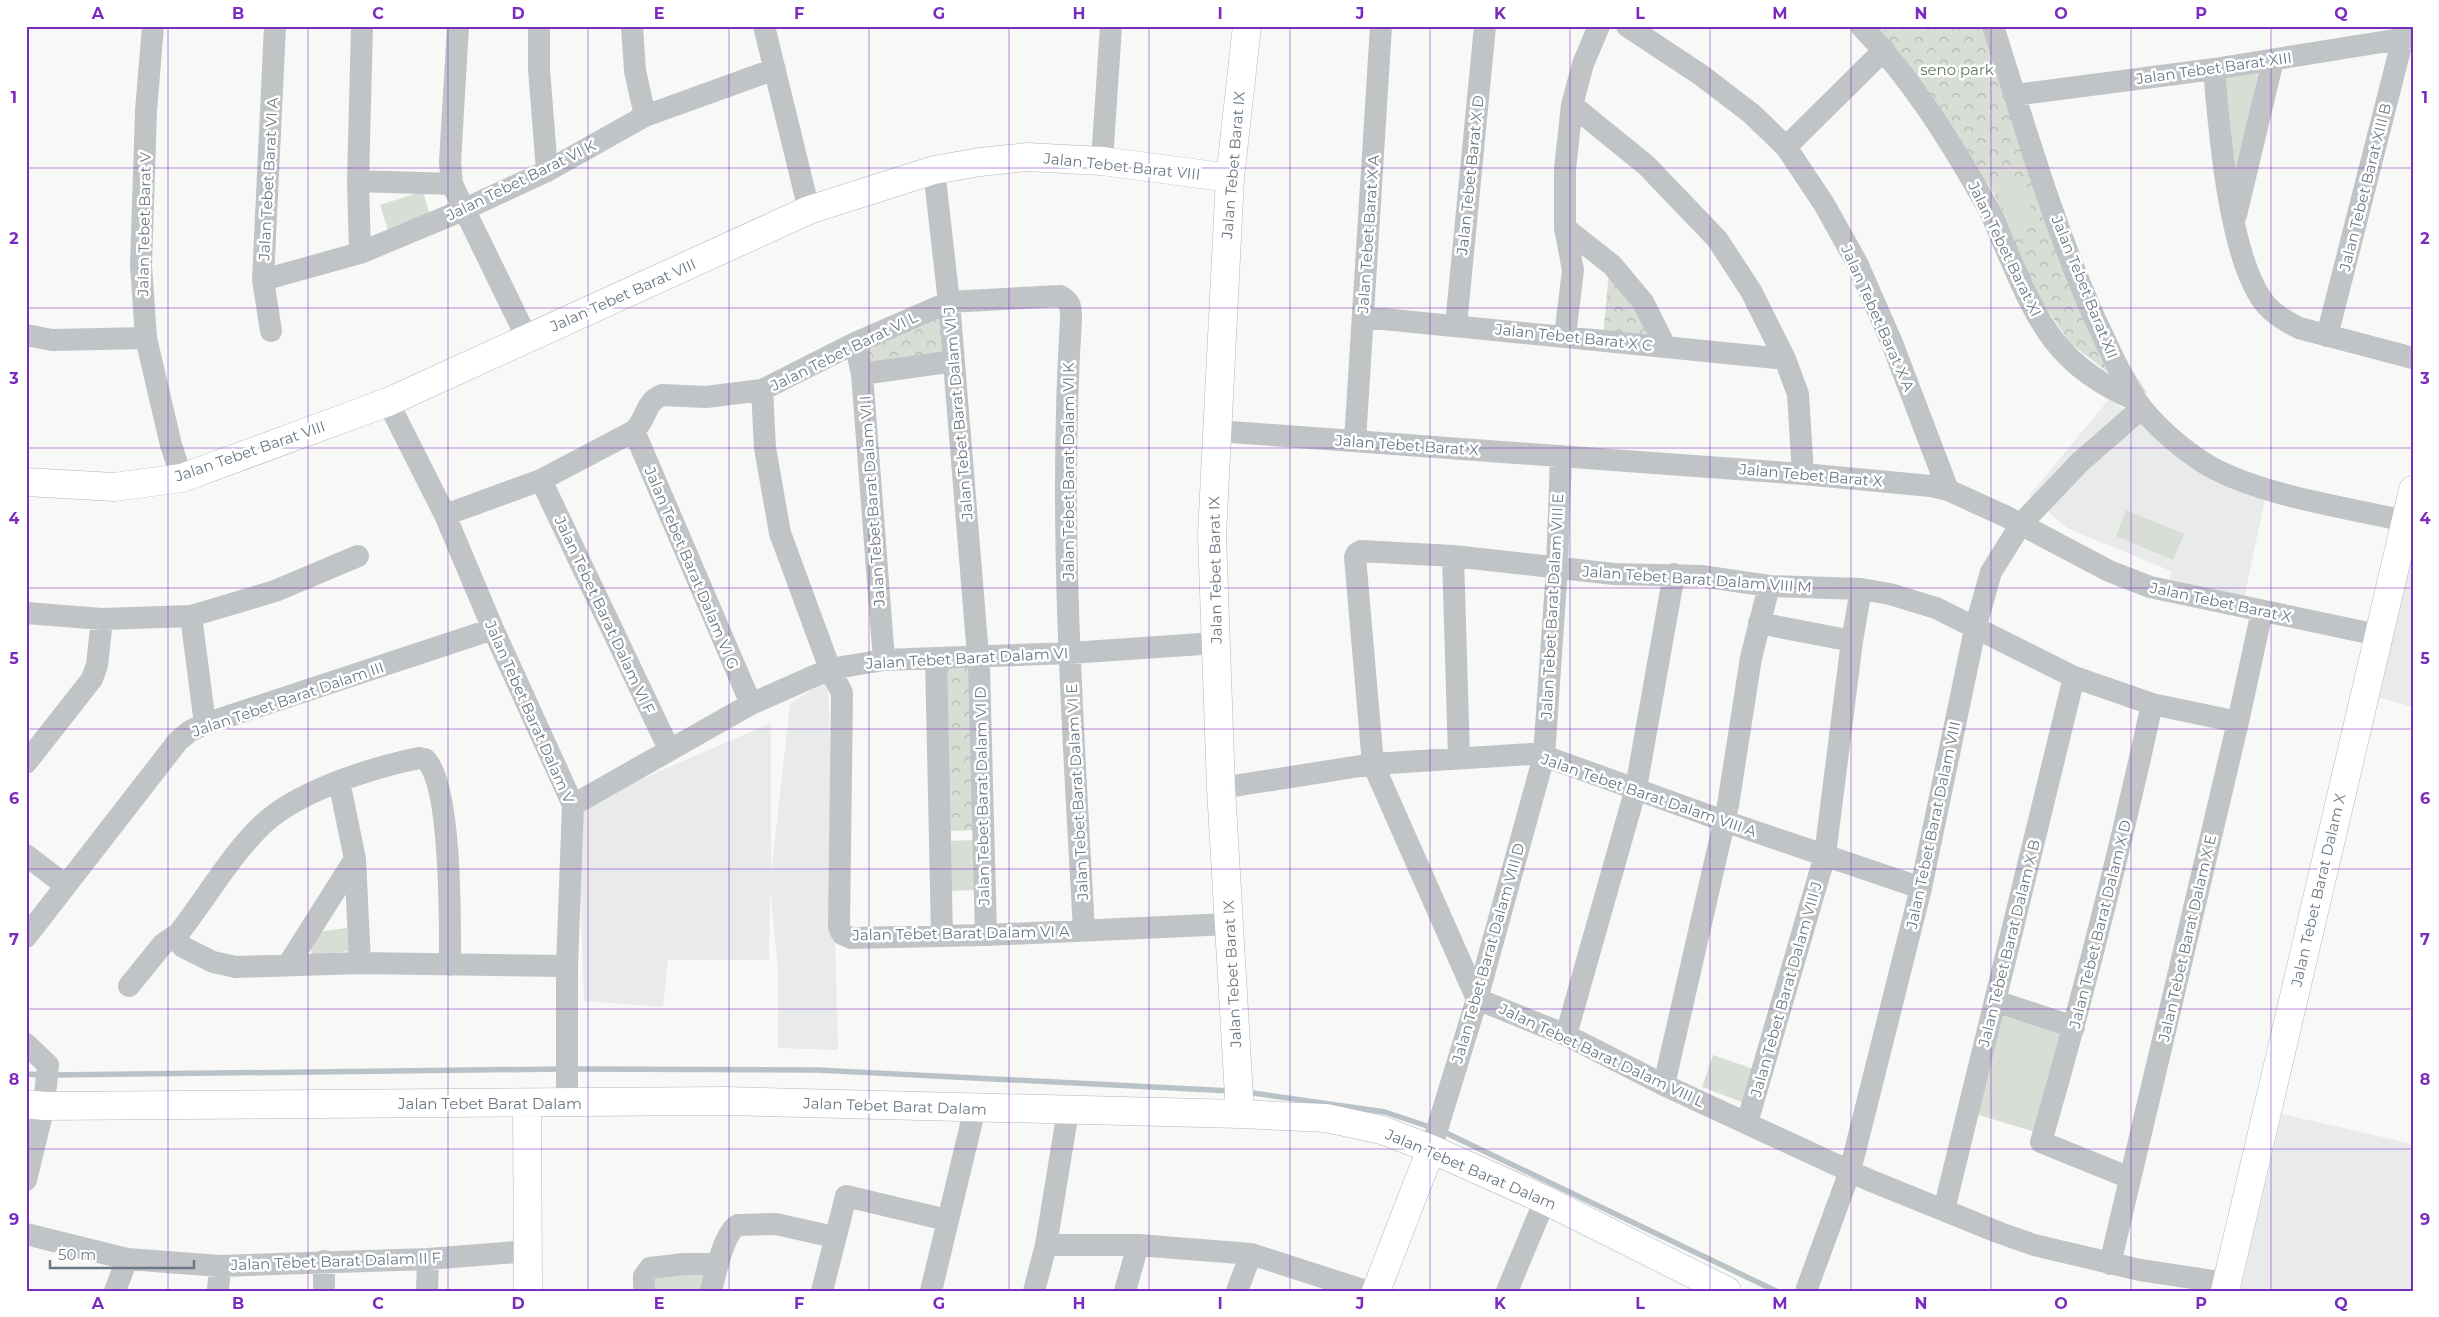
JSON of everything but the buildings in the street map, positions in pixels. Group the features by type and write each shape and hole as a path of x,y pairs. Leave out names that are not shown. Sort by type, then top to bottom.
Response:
{"street":[{"name":"Jalan Tebet Barat V","path":"153,26 146,111 141,265 146,338 171,445 182,478"},
{"name":"Jalan Tebet Barat VI A","path":"271,331 263,280 275,26"},
{"path":"360,253 358,181 362,26"},
{"path":"458,26 450,162 452,184 526,338"},
{"path":"539,26 539,69 547,171"},
{"path":"632,26 635,71 645,116"},
{"path":"764,26 809,210"},
{"path":"1102,162 1111,26"},
{"name":"Jalan Tebet Barat IX","path":"1238,1091 1221,788 1212,535 1230,178 1247,26"},
{"name":"Jalan Tebet Barat X A","path":"1355,441 1381,26"},
{"name":"Jalan Tebet Barat X D","path":"1456,325 1485,26"},
{"path":"1565,336 1573,270 1565,228 1566,169 1572,105 1583,64 1599,26"},
{"name":"Jalan Tebet Barat X A","path":"1627,26 1701,75 1752,114 1786,147 1824,204 1857,263 1892,343 1948,490"},
{"name":"Jalan Tebet Barat XI","path":"1861,26 1884,50 1932,115 1988,208 2024,290 2041,324 2058,348 2075,365 2096,381 2139,404"},
{"name":"Jalan Tebet Barat XII","path":"1993,26 2070,259 2110,352 2139,404 2190,454 2234,477 2282,493 2406,521"},
{"name":"Jalan Tebet Barat XIII","path":"2015,95 2214,70 2408,38"},
{"name":"Jalan Tebet Barat XIII B","path":"2327,336 2408,38"},
{"path":"1786,147 1884,50"},
{"path":"2234,221 2273,60"},
{"name":"Jalan Tebet Barat VI K","path":"263,280 360,253 463,210 547,171 645,116 775,69"},
{"path":"2214,70 2219,130 2234,221 2253,284 2267,306 2281,319 2299,328 2413,358"},
{"path":"1572,105 1646,164 1717,239 1751,291 1785,359 1798,394 1803,474"},
{"name":"Jalan Tebet Barat VIII","path":"26,482 114,488 182,478 388,402 809,210 934,170 980,162 1027,157 1102,162 1230,178"},
{"name":"Jalan Tebet Barat Dalam VI J","path":"934,170 949,302 978,656"},
{"path":"358,181 452,184"},
{"path":"1565,228 1612,265 1644,302 1665,346"},
{"name":"Jalan Tebet Barat Dalam VI K","path":"949,302 1060,296 1068,300 1071,307 1066,402 1065,537 1070,653"},
{"name":"Jalan Tebet Barat VI L","path":"634,431 642,423 648,405 655,398 662,395 706,397 762,390 855,344 949,302"},
{"name":"Jalan Tebet Barat X C","path":"1363,316 1785,359"},
{"path":"26,336 52,340 146,338"},
{"name":"Jalan Tebet Barat Dalam VI I","path":"855,344 862,374 884,660"},
{"path":"862,374 954,361"},
{"path":"762,390 766,455 780,533 830,669"},
{"name":"Jalan Tebet Barat Dalam V","path":"388,402 445,514 493,629 573,805 567,966 567,1103"},
{"name":"Jalan Tebet Barat Dalam VIII","path":"1806,1291 1850,1171 1921,888 1975,629 1991,572 2021,524 2139,404"},
{"path":"445,514 541,480 634,431"},
{"name":"Jalan Tebet Barat Dalam VI G","path":"634,431 751,704"},
{"name":"Jalan Tebet Barat X","path":"1217,431 1803,474 1931,486 1948,490 2021,524 2109,570 2150,587 2378,635"},
{"name":"Jalan Tebet Barat Dalam VIII E","path":"1544,756 1557,568 1561,456"},
{"name":"Jalan Tebet Barat Dalam VI F","path":"541,480 669,749"},
{"name":"Jalan Tebet Barat Dalam X","path":"2226,1287 2413,490"},
{"name":"Jalan Tebet Barat Dalam VIII M","path":"1373,764 1355,557 1361,551 1453,556 1614,574 1701,576 1769,586 1861,589 1911,599 1936,608 2074,677 2152,704 2238,722"},
{"path":"26,613 102,619 191,616 275,591 358,556"},
{"path":"1453,556 1459,758"},
{"path":"1566,1035 1636,788 1674,574"},
{"path":"1664,1085 1724,821 1751,658 1769,586"},
{"name":"Jalan Tebet Barat Dalam VIII J","path":"1747,1123 1825,854 1852,640 1861,589"},
{"name":"Jalan Tebet Barat Dalam X E","path":"2110,1264 2238,722 2262,611"},
{"path":"191,616 205,724"},
{"path":"30,750 92,679 98,664 102,619"},
{"path":"1759,623 1852,640"},
{"name":"Jalan Tebet Barat Dalam III","path":"26,937 178,741 190,731 205,724 493,629"},
{"name":"Jalan Tebet Barat Dalam VI","path":"573,805 751,704 830,669 884,660 1070,653 1216,643"},
{"name":"Jalan Tebet Barat Dalam VI E","path":"1070,653 1084,931"},
{"name":"Jalan Tebet Barat Dalam VI D","path":"978,656 986,935"},
{"path":"936,658 942,935"},
{"name":"Jalan Tebet Barat Dalam VI A","path":"830,669 842,693 839,928 842,934 851,938 986,935 1228,924"},
{"name":"Jalan Tebet Barat Dalam X B","path":"1944,1210 2074,677"},
{"name":"Jalan Tebet Barat Dalam X D","path":"2130,1178 2041,1142 2074,1027 2119,852 2152,704"},
{"name":"Jalan Tebet Barat Dalam VIII A","path":"1221,788 1373,764 1518,753 1544,756 1724,821 1921,888"},
{"name":"Jalan Tebet Barat Dalam VIII D","path":"1431,1149 1477,998 1544,756"},
{"path":"129,986 163,944 178,934 259,827 293,802 339,781 419,758 425,759 431,765 448,849 450,965"},
{"path":"1373,764 1477,998"},
{"path":"339,781 355,858 360,963"},
{"path":"26,855 65,885"},
{"path":"288,965 355,858"},
{"path":"178,934 178,940 183,948 213,962 236,967 360,963 567,966"},
{"name":"Jalan Tebet Barat Dalam VIII L","path":"1477,998 1566,1035 1664,1085 1850,1171 2034,1245 2110,1264 2226,1287"},
{"path":"1995,1001 2074,1027"},
{"path":"26,1044 48,1065 39,1099 26,1180"},
{"name":"Jalan Tebet Barat Dalam","path":"39,1099 527,1103 725,1101 1068,1111 1238,1091 1326,1118 1382,1130 1431,1149 1545,1200 1727,1291"},
{"path":"527,1103 528,1291"},
{"path":"931,1291 975,1108"},
{"path":"1034,1291 1046,1245 1068,1111"},
{"path":"1376,1291 1431,1149"},
{"path":"822,1291 844,1198 847,1195 947,1220"},
{"path":"1507,1291 1545,1200"},
{"path":"711,1291 718,1264 731,1231 738,1225 776,1224 834,1237"},
{"name":"Jalan Tebet Barat Dalam II F","path":"26,1234 128,1259 220,1266 428,1259 528,1251"},
{"path":"1046,1245 1138,1244 1251,1254 1366,1291"},
{"path":"1125,1291 1138,1244"},
{"path":"1237,1291 1251,1254"},
{"path":"115,1291 128,1259"},
{"path":"427,1291 428,1259"},
{"path":"324,1261 324,1291"},
{"path":"644,1291 644,1276 650,1268 684,1264 718,1264"},
{"path":"218,1291 220,1266"}],"shaded area":[{"path":"2110,398 2200,471 2266,494 2243,603 2170,583 2171,571 2069,529 2029,496"},
{"path":"2413,551 2413,707 2369,695"},
{"path":"828,678 838,1050 778,1048 778,970 770,889 769,960 668,960 663,1007 584,1001 577,807 771,723 771,875 790,704"},
{"path":"2282,1114 2413,1144 2413,1291 2240,1291"}],"green space":[{"name":"seno park","path":"1873,26 1987,26 2082,292 2147,393 2130,389 2070,343 2036,293 1994,193 1889,44"},
{"path":"2258,72 2249,125 2232,196 2221,78"},
{"path":"2018,177 2037,222 2013,232 1995,187"},
{"path":"423,191 430,216 388,230 380,205"},
{"path":"1609,272 1641,317 1647,339 1603,336"},
{"path":"945,307 947,353 867,367 859,344"},
{"path":"2126,510 2184,534 2173,560 2116,536"},
{"path":"969,664 975,830 947,831 941,665"},
{"path":"973,840 974,890 949,891 948,841"},
{"path":"347,928 349,951 312,956 309,933"},
{"path":"2000,1014 2067,1029 2039,1133 1975,1114"},
{"path":"1713,1055 1759,1071 1747,1104 1702,1087"},
{"path":"650,1272 709,1272 704,1291 651,1291"}],"waterway":[{"path":"52,1075 563,1069"},
{"path":"572,1069 817,1070 1232,1091"},
{"path":"26,1074 43,1075"},
{"path":"1246,1092 1385,1112 1433,1128"},
{"path":"1442,1131 1776,1291"}]}
